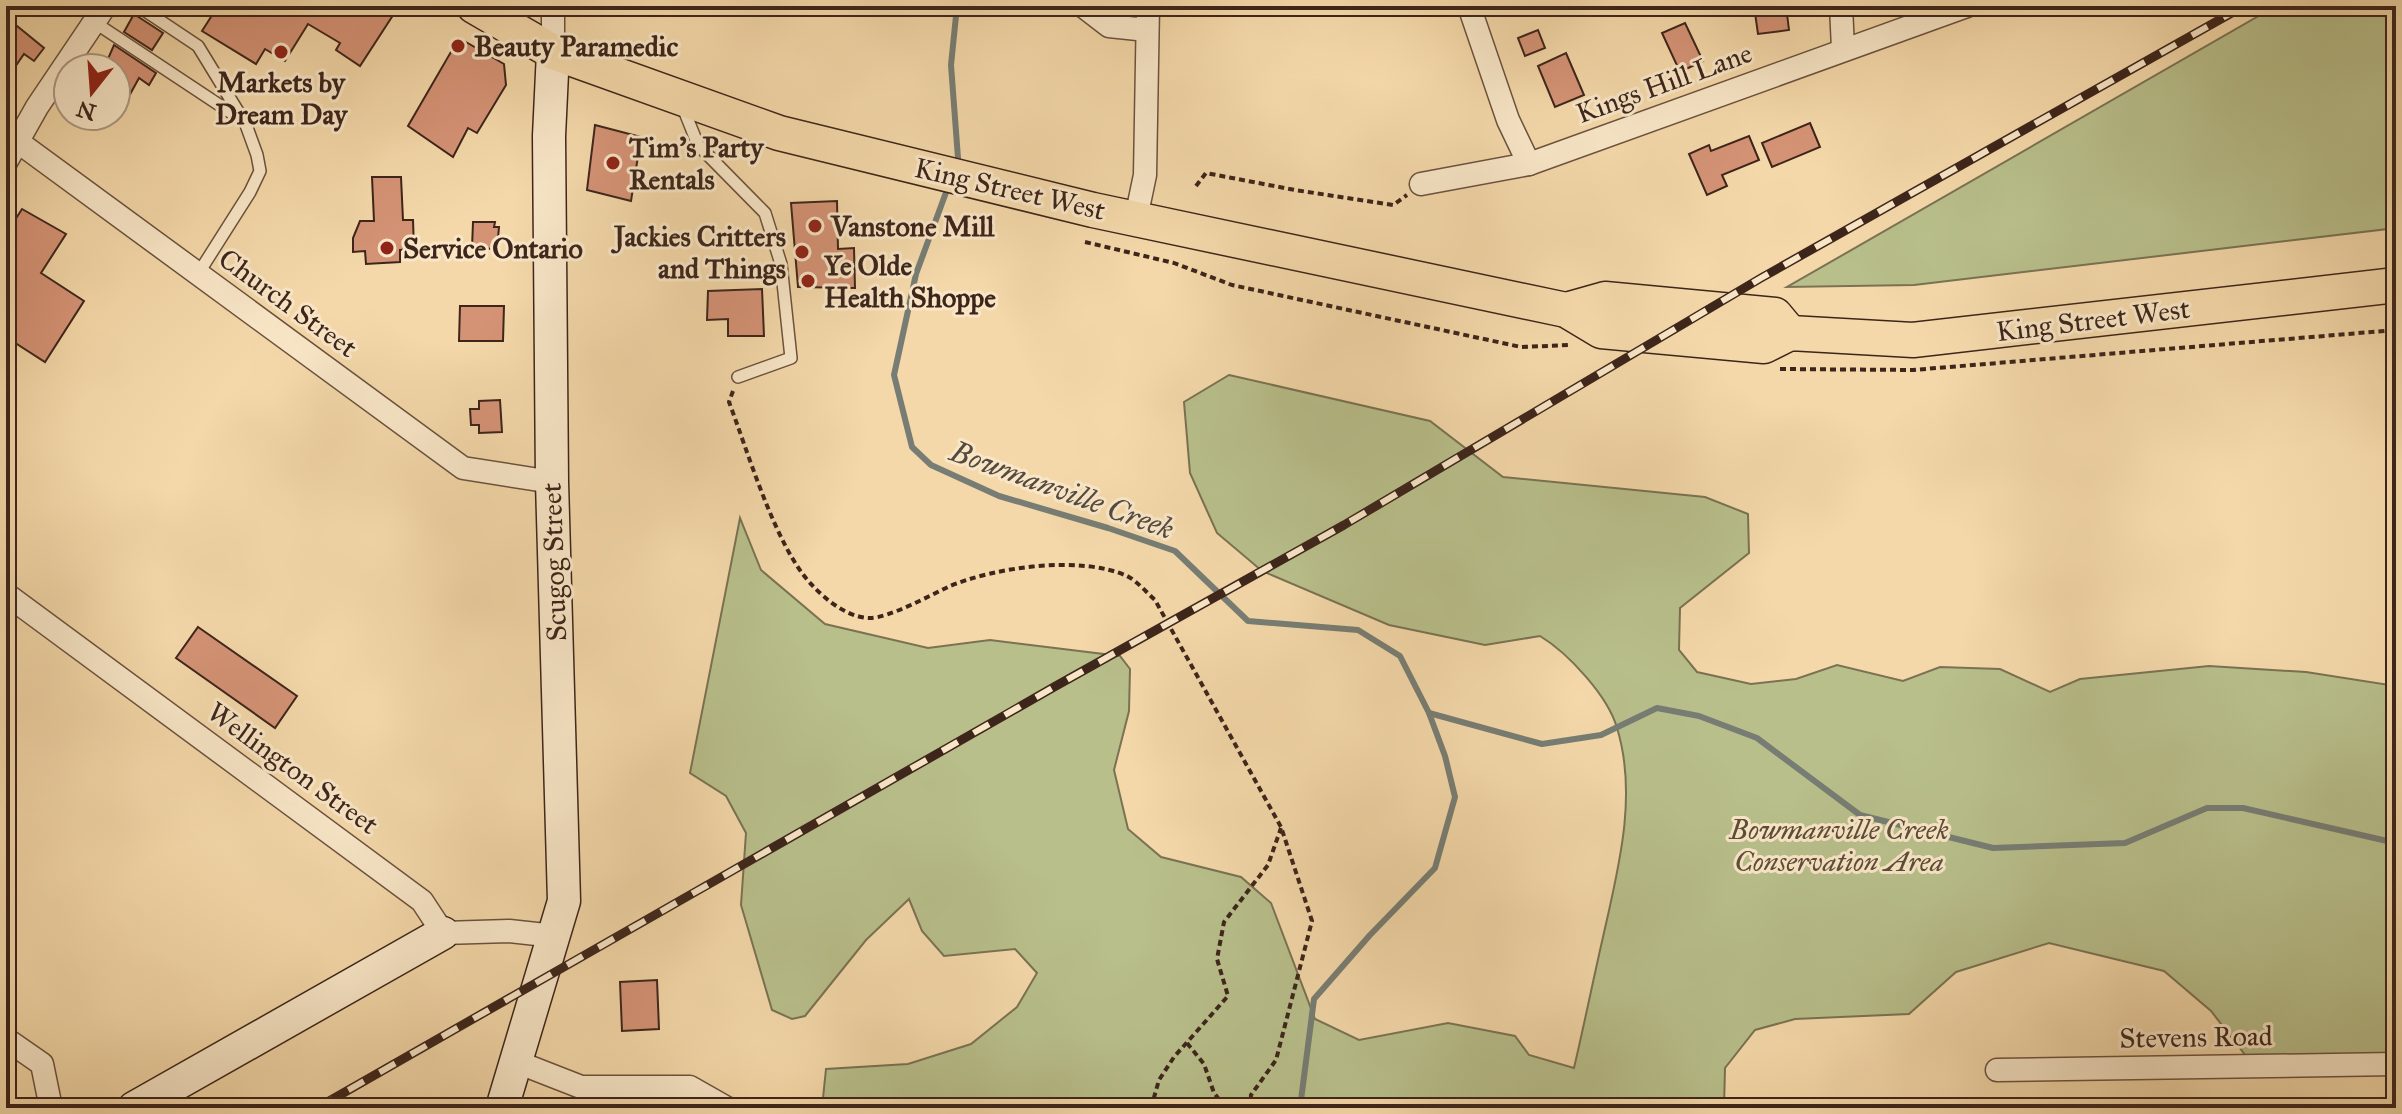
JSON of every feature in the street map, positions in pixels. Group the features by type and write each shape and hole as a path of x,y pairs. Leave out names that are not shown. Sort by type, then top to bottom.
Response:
{"main road":[{"name":"King Street West","path":"474,6 553,52 779,133 1093,210 1566,310 1601,331 1764,346 1790,333 1913,340 2396,285"}],"street":[{"name":"Scugog Street","path":"502,1108 564,901 552,482 549,136 553,6"},
{"path":"1083,6 1109,26 1147,30"},
{"path":"1136,218 1145,175 1148,6"},
{"path":"1469,6 1508,120 1529,164"},
{"path":"1841,6 1843,49"},
{"name":"Kings Hill Lane","path":"1421,184 1529,164 1967,6"},
{"path":"6,162 12,138 37,107 100,14"},
{"name":"Church Street","path":"12,138 463,468 552,482"},
{"name":"Wellington Street","path":"6,594 422,901 443,933"},
{"path":"134,1108 443,933 527,932 555,936"},
{"path":"6,1039 42,1064 51,1108"},
{"path":"517,1062 581,1087 690,1087 727,1108"},
{"name":"Stevens Road","path":"1997,1070 2396,1064"}],"lane":[{"path":"138,6 198,46 245,122 257,155 260,171 250,192 198,274"},
{"path":"100,14 245,122"},
{"path":"679,99 698,145 765,213 781,264 791,358 738,377"}],"path":[{"path":"1196,186 1206,173 1393,205 1421,184"},
{"path":"738,377 729,402 780,536 809,583 836,607 870,618 899,610 969,578 1013,568 1098,566 1130,577 1155,600 1281,827 1312,921 1276,1060 1251,1095 1250,1108"},
{"path":"1151,1108 1159,1080 1174,1057 1228,996 1217,959 1224,922 1268,865 1281,827"},
{"path":"1187,1043 1204,1064 1214,1093 1226,1108"}],"green space":[{"path":"2276,6 2396,6 2396,228 1914,285 1787,287"},
{"name":"Bowmanville Creek Conservation Area","path":"1229,375 1430,421 1503,477 1705,497 1748,514 1749,553 1680,608 1679,650 1697,672 1751,684 1796,679 1837,665 1903,681 1940,667 2000,669 2050,692 2080,679 2209,666 2306,672 2396,686 2396,1061 2253,1065 2211,1011 2164,971 2049,943 1956,972 1909,1014 1795,1019 1755,1030 1725,1068 1724,1108 822,1108 826,1069 908,1064 971,1044 1017,1007 1037,973 1015,949 944,956 922,931 909,899 866,940 805,1016 792,1019 772,1010 741,905 746,833 726,796 690,773 740,518 761,570 825,624 928,648 990,640 1120,656 1130,669 1129,711 1114,770 1128,829 1161,857 1241,877 1271,903 1315,1019 1359,1040 1448,1023 1515,1036 1529,1055 1574,1068 1624,833 1626,780 1623,754 1612,716 1586,676 1540,636 1485,645 1389,625 1262,571 1217,533 1190,473 1184,402"}],"building":[{"path":"218,6 399,6 360,66 336,50 340,43 308,24 285,61 265,49 256,64 202,31"},
{"path":"1754,6 1786,6 1789,30 1758,34"},
{"path":"134,14 163,33 152,50 124,32"},
{"path":"6,17 44,48 34,61 24,54 6,80"},
{"path":"1685,23 1703,61 1680,72 1662,33"},
{"path":"1538,30 1545,48 1525,56 1518,38"},
{"path":"459,38 504,64 506,85 477,133 468,128 453,157 408,126"},
{"path":"114,45 124,52 111,52"},
{"path":"1566,53 1584,95 1555,107 1538,66"},
{"path":"132,57 156,73 149,85 139,78 132,91"},
{"path":"1810,123 1820,147 1772,167 1762,143"},
{"name":"Tim's Party Rentals","path":"595,125 641,137 631,201 587,190"},
{"path":"1749,136 1759,160 1722,175 1727,186 1707,195 1689,154 1709,145 1711,151"},
{"path":"372,177 401,177 403,220 413,220 414,249 400,250 400,262 366,264 365,251 353,252 353,238 360,221 374,221"},
{"name":"Vanstone Mill","path":"837,201 838,249 854,248 855,288 798,287 791,203"},
{"path":"22,209 66,234 41,273 84,301 45,362 6,337 6,234"},
{"path":"473,222 495,222 494,227 499,227 497,249 472,248"},
{"path":"762,289 764,336 728,336 728,319 707,320 708,291"},
{"path":"460,306 504,306 503,341 459,341"},
{"path":"500,400 502,432 479,433 479,425 471,425 470,409 479,409 479,401"},
{"path":"198,627 297,696 275,728 176,658"},
{"path":"657,980 659,1029 622,1031 620,982"}],"waterway":[{"name":"Bowmanville Creek","path":"956,165 951,65 957,6"},
{"name":"Bowmanville Creek","path":"948,187 916,274 894,375 912,447 931,465 999,496 1175,551 1248,621 1358,630 1400,656 1429,713 1445,756 1455,797 1435,868 1314,999 1300,1108"},
{"path":"1429,713 1542,744 1601,735 1657,708 1699,716 1757,738 1860,815 1993,848 2125,843 2207,808 2243,808 2396,843"}],"railway":[{"path":"317,1108 1344,525 1761,278 2244,6"}],"place":[{"name":"Beauty Paramedic","path":"458,46"},
{"name":"Markets by Dream Day","path":"281,52"},
{"name":"Tim's Party Rentals","path":"613,163"},
{"name":"Vanstone Mill","path":"815,226"},
{"name":"Service Ontario","path":"387,248"},
{"name":"Jackies Critters and Things","path":"802,252"},
{"name":"Ye Olde Health Shoppe","path":"808,281"}]}
